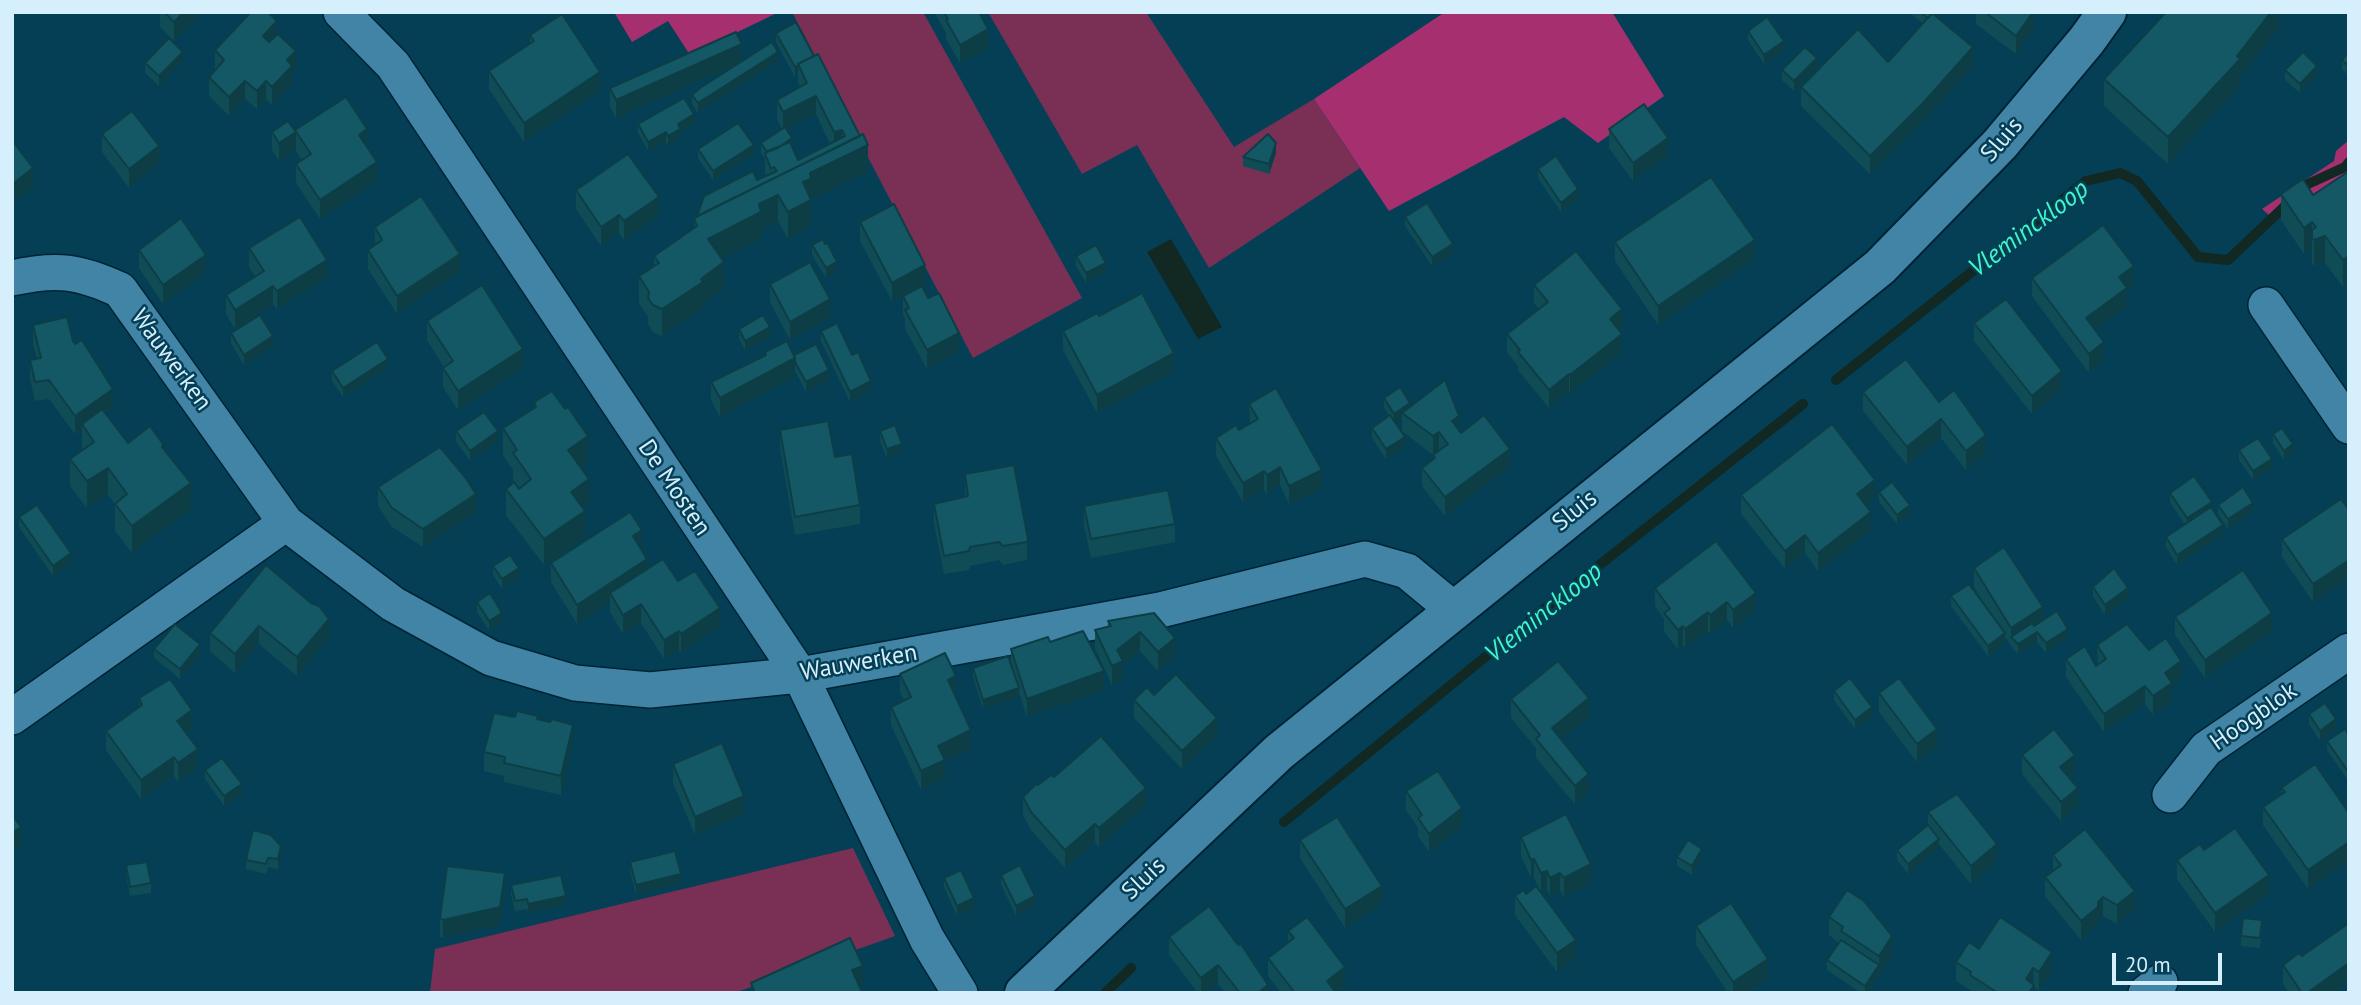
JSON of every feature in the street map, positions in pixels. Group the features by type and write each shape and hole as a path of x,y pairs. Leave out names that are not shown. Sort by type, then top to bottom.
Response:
{"street":[{"name":"De Mosten","path":"341,12 393,65 800,675 927,939 960,993"},
{"name":"Sluis","path":"1024,993 1279,752 1880,267 2000,144 2107,12"},
{"name":"Wauwerken","path":"12,278 42,271 88,275 120,290 286,523 393,604 491,658 575,683 650,690 800,675 1160,610 1365,559 1407,571 1453,609"},
{"path":"2266,304 2349,426"},
{"path":"12,717 286,523"},
{"name":"Hoogblok","path":"2169,794 2206,749 2349,651"}],"shaded area":[{"path":"614,12 779,12 690,55 668,21 632,42"},
{"path":"792,12 923,12 1082,298 973,358"},
{"path":"988,12 1146,12 1234,147 1314,99 1360,168 1209,268 1137,145 1082,174"},
{"path":"1445,12 1612,12 1664,96 1598,143 1564,117 1389,211 1314,99"},
{"path":"2349,140 2349,175 2275,220 2262,209 2334,161 2336,151"},
{"path":"1171,239 1222,327 1198,339 1147,252"},
{"path":"853,848 895,936 734,993 430,993 435,949"}],"building":[{"path":"164,12 184,12 174,22"},
{"path":"251,12 268,12 277,21 263,36 269,42 278,34 296,51 287,60 292,66 272,87 266,81 257,91 245,81 229,97 209,77 224,60 215,50"},
{"path":"944,12 979,12 988,29 960,45"},
{"path":"1920,12 1934,12 1928,18"},
{"path":"1985,12 2033,12 2016,36"},
{"path":"2166,12 2271,12 2237,56 2240,59 2168,137 2104,79"},
{"path":"1932,13 1973,47 1923,103 1870,156 1801,87 1858,29 1888,62"},
{"path":"562,14 600,72 524,123 489,71 534,41 530,35"},
{"path":"1767,17 1784,41 1764,55 1748,31"},
{"path":"796,22 814,56 795,67 776,33"},
{"path":"736,32 742,44 616,100 610,88"},
{"path":"169,38 183,52 159,76 145,63"},
{"path":"772,42 778,52 698,103 692,95 700,88"},
{"path":"1805,47 1817,58 1794,81 1782,70"},
{"path":"2303,52 2317,66 2300,84 2285,70"},
{"path":"2349,52 2349,66 2342,60"},
{"path":"818,54 860,136 697,216 704,196 753,171 757,180 777,171 774,167 771,169 765,154 768,151 790,142 798,160 845,136 842,130 834,132 816,96 783,112 777,100 807,83 798,64"},
{"path":"346,97 367,129 359,135 377,162 320,200 296,164 311,154 295,130"},
{"path":"684,98 694,114 678,124 680,129 668,136 666,132 648,142 638,124"},
{"path":"1644,104 1668,138 1633,163 1609,129"},
{"path":"132,111 159,146 129,169 102,134"},
{"path":"288,121 296,132 279,143 272,132"},
{"path":"738,123 754,145 713,171 698,149"},
{"path":"785,127 792,138 767,152 761,143"},
{"path":"863,134 868,145 810,173 811,179 803,182 811,200 788,212 778,195 759,204 761,212 708,239 724,262 701,279 703,282 662,309 653,305 639,276 659,263 654,256 697,226 694,218"},
{"path":"1268,134 1276,143 1269,164 1243,157"},
{"path":"12,140 33,168 14,183 12,181"},
{"path":"628,154 659,197 624,221 619,215 601,227 576,190"},
{"path":"1556,156 1578,189 1561,203 1538,169"},
{"path":"2349,171 2349,256 2343,260 2325,236 2314,240 2312,238 2312,230 2316,227 2312,222 2304,228 2281,194 2303,179 2313,195"},
{"path":"1711,177 1755,240 1658,306 1615,242"},
{"path":"421,196 460,254 397,296 368,250 382,240 375,227"},
{"path":"1427,203 1453,244 1432,257 1405,217"},
{"path":"894,204 925,265 892,283 860,222"},
{"path":"300,217 327,260 277,291 273,286 235,310 226,295 264,271 249,248"},
{"path":"181,218 206,255 163,285 139,250"},
{"path":"2103,225 2134,266 2119,277 2127,288 2086,318 2104,342 2089,354 2032,278"},
{"path":"823,239 837,262 826,268 812,245"},
{"path":"1096,245 1106,263 1086,273 1076,256"},
{"path":"1576,251 1622,309 1610,319 1622,334 1549,390 1507,334 1548,302 1534,285"},
{"path":"810,262 830,299 790,322 770,284"},
{"path":"482,285 523,349 458,391 443,368 453,361 427,321"},
{"path":"922,286 928,298 939,293 959,333 927,350 905,310 909,308 903,296"},
{"path":"1142,293 1174,353 1097,395 1063,331"},
{"path":"2006,299 2062,371 2032,396 1974,323"},
{"path":"260,315 273,336 244,355 231,333"},
{"path":"763,315 770,327 745,341 739,329"},
{"path":"67,317 73,341 75,344 82,340 113,389 75,416 49,380 35,382 30,360 41,358 33,325"},
{"path":"837,323 852,355 858,352 871,381 850,392 821,331"},
{"path":"787,341 795,358 720,398 711,382 766,355 765,352"},
{"path":"377,342 388,359 343,388 332,371"},
{"path":"816,344 829,370 806,382 794,355"},
{"path":"1906,359 1939,402 1954,390 1986,435 1966,451 1941,419 1907,447 1863,392"},
{"path":"1445,380 1459,416 1452,421 1461,433 1484,415 1510,449 1445,497 1422,468 1448,444 1439,432 1433,436 1402,413"},
{"path":"1400,387 1410,403 1394,414 1384,398"},
{"path":"1276,388 1322,470 1289,486 1280,467 1267,475 1264,471 1243,483 1216,438 1236,425 1239,430 1258,419 1249,404"},
{"path":"552,391 565,409 568,407 588,436 568,450 589,479 571,492 585,511 544,539 506,489 514,482 519,489 531,479 513,453 517,450 503,428 536,407 534,402"},
{"path":"102,409 128,443 150,426 163,444 162,447 191,483 132,526 115,504 127,494 108,468 87,481 70,459 94,442 82,424"},
{"path":"484,412 498,431 470,451 456,431"},
{"path":"1390,415 1405,437 1386,449 1372,428"},
{"path":"828,421 835,457 852,454 860,505 795,517 780,430"},
{"path":"1832,424 1875,480 1857,494 1871,512 1818,553 1805,535 1785,551 1741,495"},
{"path":"895,425 902,444 887,449 880,431"},
{"path":"2282,428 2293,444 2284,451 2273,434"},
{"path":"2258,438 2272,459 2253,471 2239,450"},
{"path":"440,447 476,494 423,529 392,508 378,487"},
{"path":"1014,465 1027,542 1003,546 999,542 970,547 969,551 944,556 934,504 968,496 965,474"},
{"path":"2194,476 2212,502 2187,518 2170,493"},
{"path":"1892,482 1910,505 1897,515 1879,492"},
{"path":"2243,487 2253,503 2228,519 2218,505"},
{"path":"1168,490 1175,524 1091,539 1084,506"},
{"path":"2341,499 2349,510 2349,560 2313,584 2282,539"},
{"path":"37,505 71,553 53,566 19,517"},
{"path":"2211,507 2223,525 2177,555 2166,537"},
{"path":"630,512 642,530 633,536 647,559 577,605 551,563"},
{"path":"1716,541 1756,593 1733,610 1727,602 1710,615 1708,612 1685,629 1683,626 1678,630 1664,613 1670,609 1655,588"},
{"path":"2004,547 2043,607 2011,628 1974,568"},
{"path":"510,555 519,568 502,579 493,566"},
{"path":"663,559 678,581 695,571 720,608 681,634 679,631 664,640 641,604 623,615 610,593"},
{"path":"266,565 311,603 319,606 329,619 297,657 259,626 235,654 210,633"},
{"path":"2114,568 2128,588 2105,605 2093,587"},
{"path":"2243,570 2272,613 2205,660 2175,617"},
{"path":"1969,584 2005,633 1988,646 1951,596"},
{"path":"490,593 502,613 489,621 477,602"},
{"path":"2057,611 2068,629 2046,643 2037,632 2018,644 2011,637 2032,623 2034,626"},
{"path":"1154,613 1175,638 1158,652 1140,632 1117,650 1123,661 1112,666 1095,630 1111,626 1108,621"},
{"path":"175,624 200,644 180,669 154,649"},
{"path":"2127,624 2149,650 2166,638 2181,661 2165,673 2172,683 2153,696 2145,686 2104,714 2066,659 2085,646 2096,666 2106,659 2097,645"},
{"path":"1083,631 1104,671 1027,699 1011,649 1048,637 1050,642"},
{"path":"945,653 956,676 948,680 971,730 938,746 945,760 921,771 891,707 911,697 900,674"},
{"path":"1008,656 1019,688 983,700 973,668"},
{"path":"1558,661 1589,698 1552,728 1589,774 1575,786 1536,739 1540,735 1511,699"},
{"path":"1176,674 1217,718 1182,751 1134,700 1147,687 1154,695"},
{"path":"1850,678 1872,707 1855,720 1834,691"},
{"path":"1899,678 1937,729 1917,744 1879,693"},
{"path":"170,679 192,710 177,721 198,749 178,763 174,757 141,780 106,731 142,705 139,698"},
{"path":"2325,703 2336,719 2320,731 2309,714"},
{"path":"517,711 538,716 537,719 550,722 552,719 573,725 561,776 504,763 505,757 484,752 494,713 515,717"},
{"path":"2054,729 2075,755 2060,767 2078,788 2061,802 2022,755"},
{"path":"2345,729 2349,735 2347,770 2327,741"},
{"path":"1101,736 1146,788 1099,828 1095,824 1065,850 1031,812 1023,797 1037,783 1038,785 1051,775 1054,777"},
{"path":"722,743 744,796 695,817 673,764"},
{"path":"222,758 242,784 224,796 205,770"},
{"path":"2315,764 2349,813 2349,842 2308,870 2263,807 2285,792 2281,788"},
{"path":"1438,771 1462,808 1429,834 1418,818 1422,815 1406,791"},
{"path":"1957,794 1997,844 1971,866 1928,812"},
{"path":"1566,814 1591,864 1564,878 1560,873 1550,878 1547,871 1541,873 1534,859 1531,860 1521,837"},
{"path":"12,815 21,827 12,833"},
{"path":"1337,817 1382,886 1345,909 1300,840"},
{"path":"1928,825 1939,839 1908,864 1897,850"},
{"path":"2235,828 2269,875 2215,913 2177,860 2200,844 2204,850"},
{"path":"2085,829 2135,891 2117,905 2103,897 2098,902 2098,907 2081,921 2045,877 2061,865 2053,855"},
{"path":"253,830 271,835 281,846 278,859 268,858 266,864 246,860"},
{"path":"1688,840 1702,849 1692,866 1677,857"},
{"path":"675,851 681,874 636,885 630,862"},
{"path":"147,862 151,883 130,887 126,865"},
{"path":"1020,865 1035,896 1016,906 1001,875"},
{"path":"447,866 505,873 500,907 443,920 440,918"},
{"path":"961,870 974,898 957,906 944,878"},
{"path":"561,875 566,896 528,904 527,899 515,901 511,885"},
{"path":"1536,886 1576,940 1557,953 1515,896 1524,890 1526,894"},
{"path":"1847,890 1864,901 1892,936 1879,956 1841,931 1843,927 1829,917"},
{"path":"1731,903 1768,959 1733,982 1696,926"},
{"path":"1209,906 1238,945 1241,944 1268,985 1258,993 1240,993 1218,965 1201,978 1169,937"},
{"path":"1307,917 1345,967 1327,981 1336,993 1295,993 1268,958 1294,938 1288,931"},
{"path":"2000,917 2052,952 2039,972 2033,968 2026,979 2034,985 2029,993 1998,993 1970,975 1971,972 1956,962 1969,942 1979,949"},
{"path":"2243,918 2262,920 2260,938 2241,936"},
{"path":"2349,923 2349,963 2307,993 2302,993 2283,965 2299,953 2302,956"},
{"path":"850,938 863,966 852,970 862,992 755,993 751,983"},
{"path":"1841,940 1879,965 1865,986 1827,960"}],"waterway":[{"name":"Vleminckloop","path":"1836,380 2086,181 2120,173 2137,181 2198,257 2228,260 2308,184 2345,167 2349,162"},
{"name":"Vleminckloop","path":"1284,822 1540,612 1803,404"},
{"name":"Vleminckloop","path":"1105,993 1131,968"}]}
